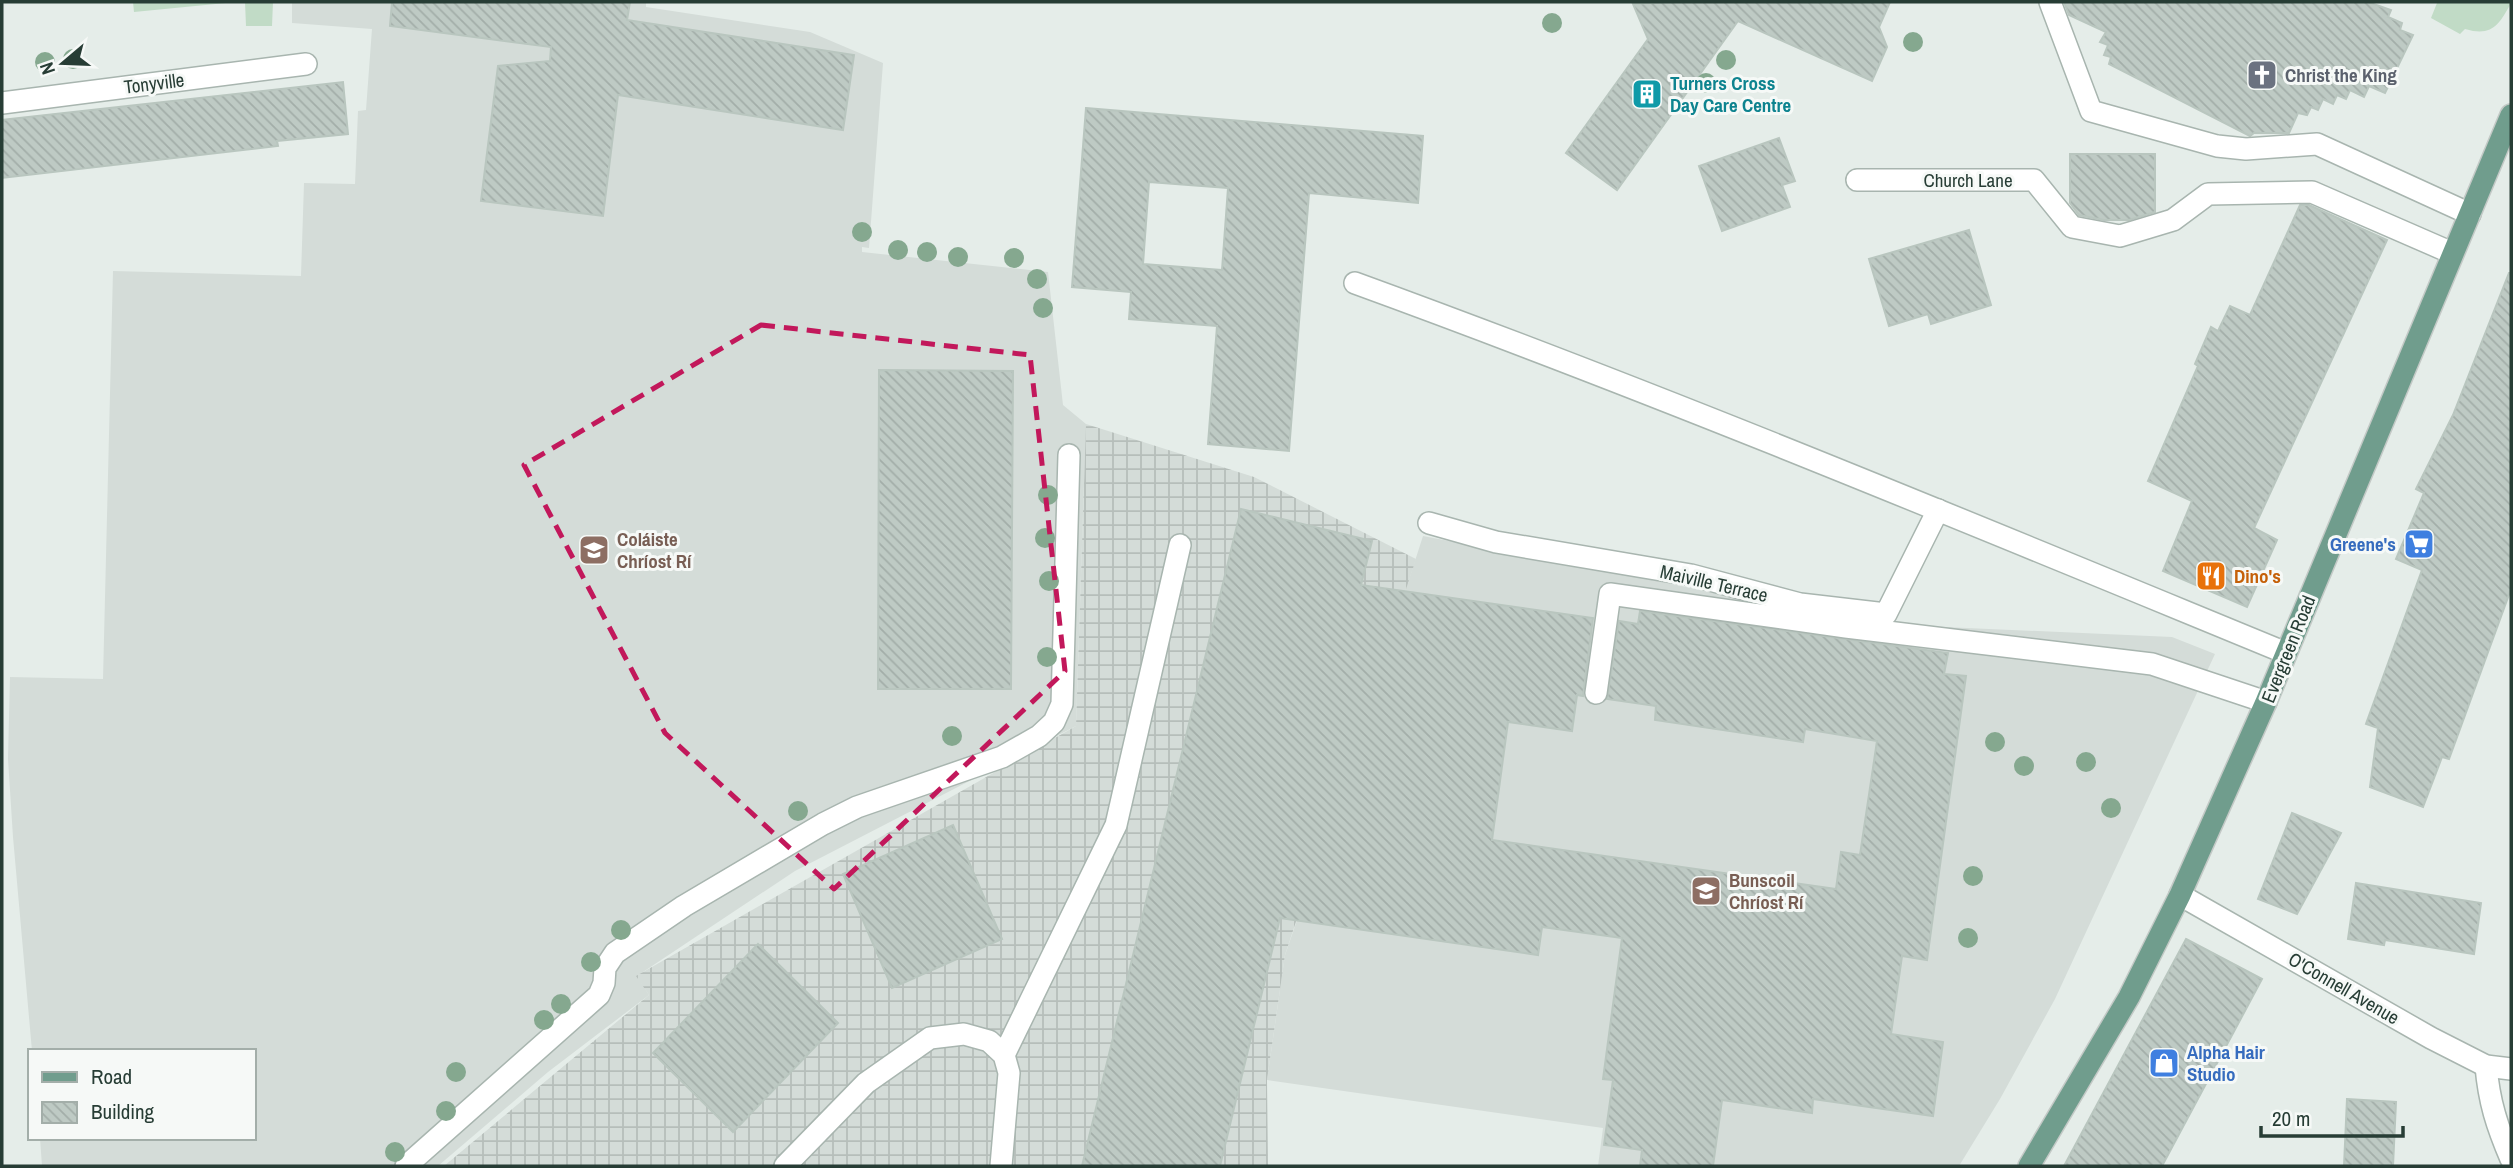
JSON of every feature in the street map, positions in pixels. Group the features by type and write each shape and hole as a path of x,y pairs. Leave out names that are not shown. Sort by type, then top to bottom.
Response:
{"main road":[{"name":"Evergreen Road","path":"2029,1166 2129,997 2180,895 2266,702 2511,115"}],"street":[{"path":"2050,2 2091,111 2217,146 2246,149 2317,144 2469,214"},
{"name":"Tonyville","path":"2,103 306,64"},
{"name":"Church Lane","path":"1857,180 2034,180 2072,227 2120,236 2173,220 2208,194 2312,192 2452,253"},
{"path":"1354,283 1514,341 1938,510 2286,653"},
{"path":"406,1166 599,995 604,983 605,968 615,953 684,906 823,824 893,793 949,777 1002,757 1039,736 1054,722 1062,704 1069,455"},
{"name":"Maiville Terrace","path":"1429,523 1496,542 1691,575 1800,604 1886,614 1938,510"},
{"path":"1004,1055 1116,825 1180,545"},
{"path":"1596,693 1609,594 1846,627 2152,664 2266,702"},
{"name":"O'Connell Avenue","path":"2180,895 2431,1038 2486,1066 2511,1069"},
{"path":"785,1166 866,1083 930,1038 964,1034 989,1041 1004,1055 1009,1073 1001,1166"},
{"path":"2486,1066 2489,1097 2511,1159"}],"highlighted area":[{"path":"761,325 1030,355 1065,671 834,889 665,733 524,465"}],"shaded area":[{"name":"Coláiste Chríost Rí","path":"292,2 646,2 646,7 810,32 883,63 869,248 862,247 862,252 1048,272 1063,405 1086,424 1076,726 795,871 637,976 649,995 548,1072 438,1166 42,1166 40,1140 256,1140 256,1049 32,1049 8,759 10,677 103,679 113,271 301,276 304,183 355,184 358,111 366,110 372,29 292,23"},
{"path":"1086,424 1254,477 1416,559 1285,955 1267,1080 1268,1166 444,1166 649,995 636,976 1076,726"},
{"name":"Bunscoil Chríost Rí","path":"1423,536 1672,584 1854,623 2172,637 2215,654 2055,999 2000,1099 1959,1166 1598,1166 1603,1128 1267,1080 1285,955"}],"green space":[{"path":"133,2 236,2 134,12"},
{"path":"245,2 273,2 272,26 246,26"},
{"path":"2435,2 2511,3 2494,27 2482,31 2465,29 2460,34 2431,18 2437,3"}],"building":[{"path":"392,2 630,2 627,20 854,55 843,130 618,95 603,216 481,201 498,66 550,61 551,47 390,26"},
{"name":"Turners Cross Day Care Centre","path":"1890,2 1879,27 1887,47 1872,81 1738,21 1617,190 1566,153 1648,39 1633,4"},
{"name":"Christ the King","path":"2064,2 2368,2 2391,10 2388,17 2402,23 2400,30 2413,35 2385,93 2369,86 2364,97 2350,90 2346,99 2337,95 2333,104 2323,99 2318,110 2311,107 2307,115 2298,113 2289,133 2254,133 2250,136 2109,64 2111,57 2104,55 2108,45 2100,42 2106,32 2069,15"},
{"path":"343,82 348,134 277,141 278,146 2,178 2,120"},
{"path":"1086,108 1423,136 1418,203 1309,193 1289,451 1208,444 1217,326 1129,319 1131,292 1072,287","holes":["1149,182 1228,188 1222,270 1143,264"]},
{"path":"1779,138 1795,181 1782,185 1790,207 1722,231 1699,166"},
{"path":"2070,154 2155,154 2155,212 2129,220 2104,220 2079,215 2070,203"},
{"path":"2300,205 2309,205 2387,240 2254,528 2277,540 2247,607 2163,571 2192,501 2148,481 2198,366 2195,364 2211,327 2218,331 2230,306 2250,315"},
{"path":"1969,230 1991,305 1931,324 1928,314 1889,326 1869,259"},
{"path":"2509,273 2511,589 2449,759 2442,757 2423,807 2370,787 2378,728 2366,724 2422,570 2396,559 2424,493 2416,489 2453,415"},
{"path":"879,370 1013,371 1011,689 878,689"},
{"path":"1241,509 1372,541 1361,585 1593,618 1583,696 1577,695 1572,731 1508,722 1492,840 1836,889 1841,852 1860,855 1877,741 1805,729 1803,742 1655,720 1656,706 1607,699 1619,621 1638,624 1640,611 1948,653 1944,674 1966,676 1927,960 1902,956 1891,1034 1943,1042 1933,1116 1813,1099 1812,1113 1722,1100 1713,1166 1640,1166 1642,1150 1604,1145 1613,1080 1603,1079 1622,938 1542,927 1538,955 1280,918 1220,1166 1082,1166"},
{"path":"2292,813 2341,833 2297,914 2258,899"},
{"path":"953,825 1002,939 892,988 843,874"},
{"path":"2356,883 2481,903 2474,954 2385,940 2384,945 2348,939"},
{"path":"2186,939 2262,979 2162,1166 2064,1166"},
{"path":"758,944 838,1023 733,1132 653,1053"},
{"path":"2347,1099 2396,1102 2393,1166 2344,1166"}],"place":[{"name":"Christ the King","path":"2262,75"},
{"name":"Turners Cross Day Care Centre","path":"1647,94"},
{"name":"Greene's","path":"2419,544"},
{"name":"Coláiste Chríost Rí","path":"594,550"},
{"name":"Dino's","path":"2211,576"},
{"name":"Bunscoil Chríost Rí","path":"1706,891"},
{"name":"Alpha Hair Studio","path":"2164,1063"}]}
